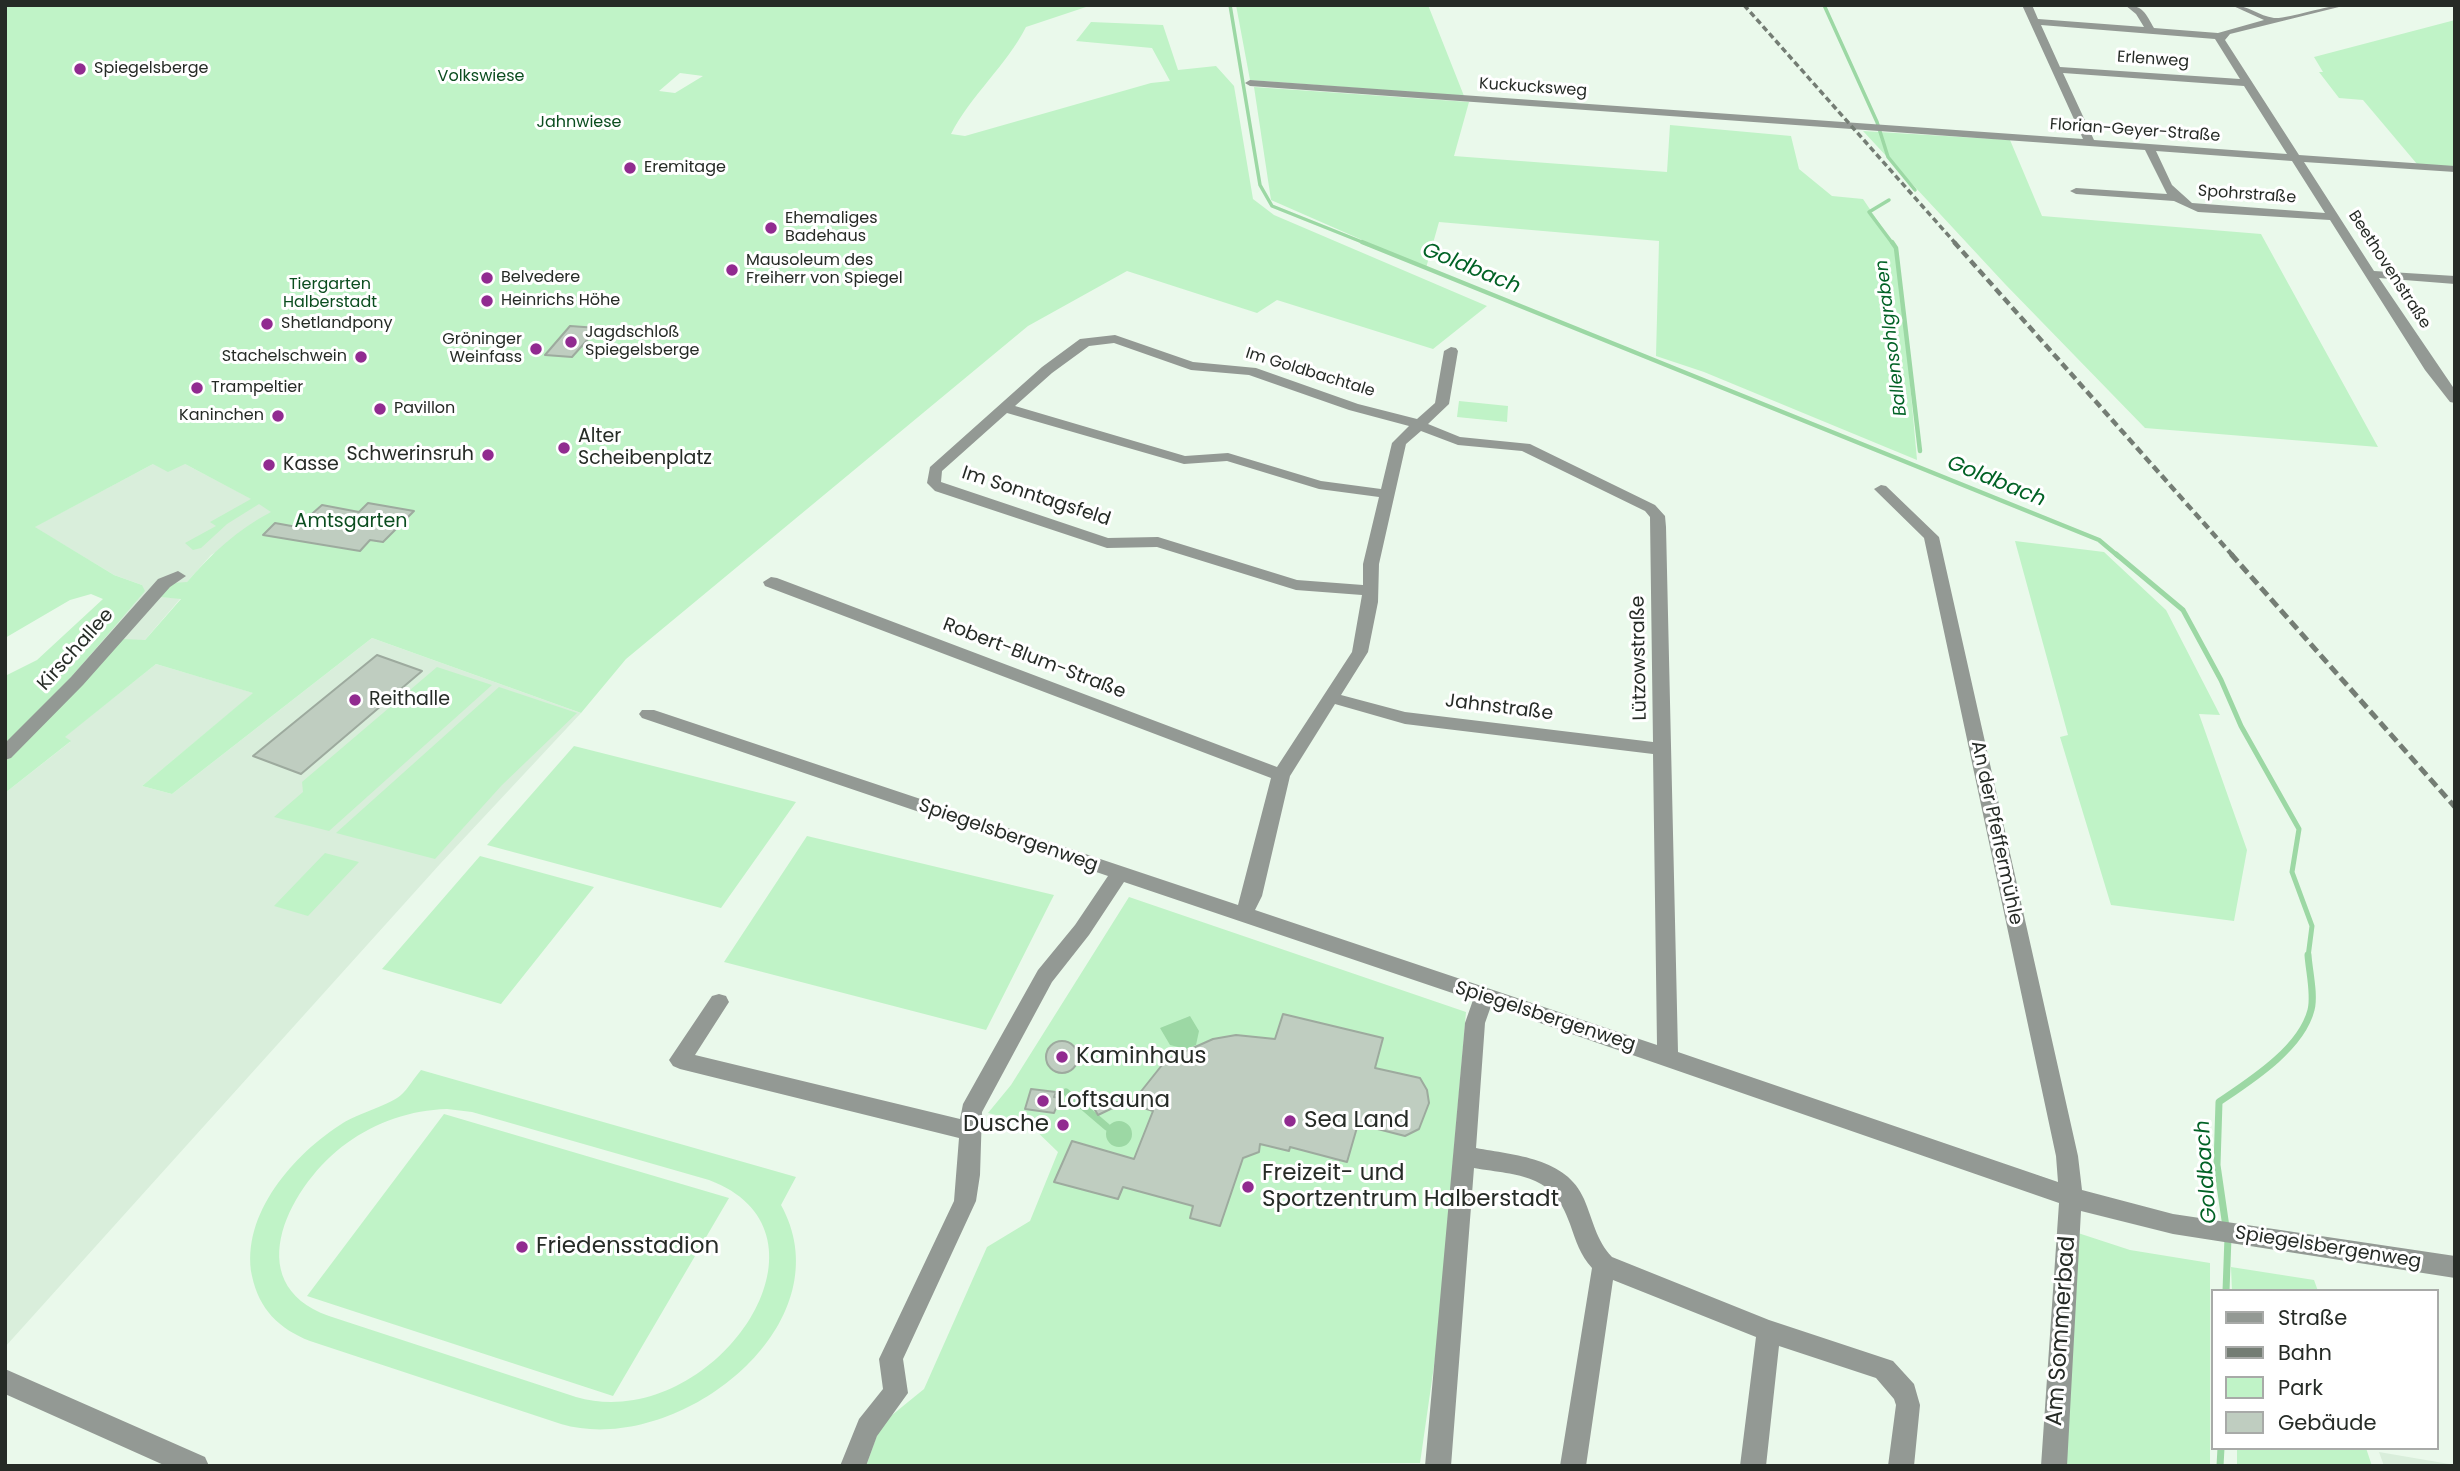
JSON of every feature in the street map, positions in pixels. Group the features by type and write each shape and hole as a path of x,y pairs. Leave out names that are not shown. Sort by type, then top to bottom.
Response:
{"street":[{"path":"2028,5 2090,143"},
{"path":"2130,5 2140,12 2150,30"},
{"path":"2236,5 2274,21"},
{"path":"2035,22 2220,36 2342,5"},
{"name":"Beethovenstraße","path":"2220,36 2432,370 2455,399"},
{"name":"Erlenweg","path":"2056,70 2248,83"},
{"name":"Kuckucksweg","path":"1250,83 1814,123"},
{"name":"Florian-Geyer-Straße","path":"1814,123 2455,169"},
{"name":"Spohrstraße","path":"2148,148 2174,198 2182,204 2198,208 2334,217"},
{"path":"2076,191 2174,198"},
{"path":"2370,274 2455,280"},
{"name":"Im Goldbachtale","path":"1005,408 1085,342 1115,339 1191,366 1251,371 1354,407 1421,426"},
{"path":"1242,916 1252,896 1281,775 1333,698 1360,652 1370,602 1371,564 1399,443 1421,426 1442,404 1451,351"},
{"path":"2432,370 2455,372"},
{"path":"1005,408 1184,460 1228,457 1318,485 1387,494"},
{"name":"Im Sonntagsfeld","path":"1005,408 935,470 934,483 940,488 1097,540 1158,542 1296,585 1369,591"},
{"name":"Lützowstraße","path":"1421,426 1458,441 1525,447 1638,501 1657,516 1668,1057"},
{"name":"An der Pfeffermühle","path":"1881,489 1931,537 2067,1156 2071,1197"},
{"name":"Kirschallee","path":"5,754 77,681 164,583 178,576"},
{"name":"Robert-Blum-Straße","path":"771,582 1281,775"},
{"name":"Jahnstraße","path":"1333,698 1405,718 1662,749"},
{"name":"Spiegelsbergenweg","path":"648,715 1668,1057 2071,1197 2147,1220 2455,1267"},
{"path":"853,1466 868,1428 896,1393 891,1359 965,1201 969,1175 968,1120 977,1099 1045,975 1082,930 1120,873"},
{"path":"1438,1466 1475,1023 1483,997"},
{"path":"719,1002 680,1060 949,1128 968,1129"},
{"path":"1464,1156 1531,1168 1562,1184 1574,1201 1591,1251 1603,1269 1769,1331 1884,1368 1905,1392 1908,1405 1901,1466"},
{"name":"Am Sommerbad","path":"2054,1466 2071,1197"},
{"path":"1573,1466 1603,1269"},
{"path":"1753,1466 1769,1331"},
{"path":"5,1381 195,1466"}],"shaded area":[{"path":"153,464 185,464 252,499 356,470 211,555 187,582 161,597 181,598 144,641 84,683 5,762 5,745 142,585 114,575 34,527"},
{"path":"372,638 581,713 440,864 5,1347 5,793 70,742 64,737 156,664 254,693 142,786 172,794"},
{"path":"1190,1016 1199,1031 1196,1045 1186,1049 1170,1045 1160,1028"},
{"path":"1119,1121 1128,1125 1132,1134 1128,1143 1119,1147 1110,1143 1106,1134 1110,1125"},
{"path":"2379,1452 2455,1465 2455,1466 2384,1466"}],"green space":[{"path":"5,5 1092,5 1026,27 1009,55 968,106 951,134 965,136 1151,83 1170,81 1152,48 1076,41 1091,22 1163,25 1178,70 1216,66 1234,86 1253,199 1274,215 1487,306 1433,349 1277,300 1257,313 1127,271 1028,326 626,659 581,713 372,638 172,794 142,786 253,693 156,664 65,737 71,741 5,793 5,762 123,639 145,640 181,599 160,597 172,583 187,582 226,543 271,512 259,504 227,524 201,548 193,550 185,543 216,526 210,522 251,499 185,464 168,472 153,464 35,527 114,575 142,585 145,591 68,681 5,745 5,676 37,660 103,599 91,594 70,600 5,638","holes":["680,73 703,76 675,93 659,91"]},
{"path":"1236,5 1428,5 1464,96 1250,80"},
{"path":"2455,20 2455,167 2417,164 2363,100 2339,98 2319,72 2323,72 2314,57"},
{"path":"1254,87 1469,102 1454,156 1667,172 1670,125 1791,136 1799,169 1832,196 1863,199 1898,251 1917,460 1704,372 1656,356 1659,241 1439,222 1426,268 1271,200"},
{"path":"1863,131 2010,140 2042,216 2261,234 2378,447 2145,428 2005,284"},
{"path":"1459,401 1508,406 1507,422 1457,417"},
{"path":"2015,541 2104,552 2166,610 2220,715 2199,714 2247,850 2234,921 2111,905 2060,737 2068,735"},
{"path":"437,667 492,685 329,831 274,817 303,792 302,782"},
{"path":"499,687 577,713 502,785 435,859 336,833"},
{"path":"574,746 796,802 721,908 487,845"},
{"path":"807,836 1054,895 986,1030 724,962"},
{"path":"325,853 359,862 308,916 274,906"},
{"path":"480,856 594,887 501,1004 382,969"},
{"name":"Freizeit- und Sportzentrum Halberstadt","path":"1129,897 1466,1012 1437,1345 1420,1463 866,1466 881,1424 924,1389 987,1247 1030,1221 1058,1152 1028,1123 988,1113 1011,1085"},
{"path":"421,1070 796,1177 781,1205 796,1251 791,1295 771,1336 739,1373 699,1402 653,1421 606,1429 561,1424 310,1341 280,1324 265,1308 252,1276 250,1253 254,1230 263,1208 275,1187 307,1151 343,1123 401,1095","holes":["434,1110 472,1112 709,1180 750,1206 768,1242 766,1283 747,1323 715,1360 674,1387 626,1401 576,1397 329,1316 301,1301 285,1281 279,1257 282,1232 293,1206 308,1182 327,1160 358,1136 394,1118"]},
{"name":"Friedensstadion","path":"444,1114 729,1198 613,1396 307,1296"},
{"path":"2078,1233 2130,1250 2210,1263 2210,1466 2065,1466"},
{"path":"2231,1267 2314,1280 2317,1289 2232,1289"},
{"path":"2237,1450 2367,1450 2372,1466 2237,1466"}],"building":[{"name":"Jagdschloß Spiegelsberge","path":"570,326 598,328 572,357 545,355"},
{"path":"368,503 414,511 383,542 370,540 360,551 263,535 275,523 297,527 322,505 359,512"},
{"name":"Reithalle","path":"377,655 422,671 301,774 253,756"},
{"name":"Sea Land","path":"1283,1014 1383,1038 1375,1068 1420,1078 1427,1090 1429,1103 1419,1129 1405,1136 1358,1124 1347,1162 1290,1147 1289,1151 1260,1144 1259,1152 1243,1158 1220,1226 1190,1218 1193,1206 1123,1187 1118,1199 1054,1182 1072,1141 1134,1159 1153,1111 1131,1104 1166,1060 1213,1039 1236,1035 1275,1039"},
{"name":"Kaminhaus","path":"1062,1041 1073,1046 1078,1057 1073,1068 1062,1073 1051,1068 1046,1057 1051,1046"},
{"name":"Loftsauna","path":"1031,1089 1056,1092 1054,1097 1060,1098 1054,1113 1025,1109"},
{"path":"1088,1098 1123,1103 1098,1115"}],"waterway":[{"name":"Goldbach","path":"1230,5 1260,185 1272,206 1362,242"},
{"name":"Ballensohlgraben","path":"1824,5 1877,122 1888,157 1915,190"},
{"name":"Ballensohlgraben","path":"1889,200 1869,212 1893,244"},
{"name":"Goldbach","path":"1362,242 1367,244"},
{"name":"Goldbach","path":"1362,242 2099,540 2118,556"},
{"name":"Ballensohlgraben","path":"1892,242 1896,248 1920,451"},
{"name":"Goldbach","path":"2116,554 2183,610 2221,680 2241,726 2299,829 2292,872 2312,926 2308,956"},
{"name":"Goldbach","path":"2226,1227 2217,1165 2219,1102 2273,1063 2297,1038 2311,1010 2308,956"},
{"path":"1066,1092 1107,1127"},
{"name":"Goldbach","path":"2226,1289 2228,1237"},
{"name":"Goldbach","path":"2220,1466 2221,1450"}],"railway":[{"path":"1744,5 1956,244"},
{"path":"1954,242 2233,556"},
{"path":"2231,554 2455,807"}],"place":[{"name":"Spiegelsberge","path":"80,69"},
{"name":"Eremitage","path":"630,168"},
{"name":"Ehemaliges Badehaus","path":"771,228"},
{"name":"Mausoleum des Freiherr von Spiegel","path":"732,270"},
{"name":"Belvedere","path":"487,278"},
{"name":"Heinrichs Höhe","path":"487,301"},
{"name":"Shetlandpony","path":"267,324"},
{"name":"Jagdschloß Spiegelsberge","path":"571,342"},
{"name":"Gröninger Weinfass","path":"536,349"},
{"name":"Stachelschwein","path":"361,357"},
{"name":"Trampeltier","path":"197,388"},
{"name":"Pavillon","path":"380,409"},
{"name":"Kaninchen","path":"278,416"},
{"name":"Alter Scheibenplatz","path":"564,448"},
{"name":"Schwerinsruh","path":"488,455"},
{"name":"Kasse","path":"269,465"},
{"name":"Reithalle","path":"355,700"},
{"name":"Kaminhaus","path":"1062,1057"},
{"name":"Loftsauna","path":"1043,1101"},
{"name":"Sea Land","path":"1290,1121"},
{"name":"Dusche","path":"1063,1125"},
{"name":"Freizeit- und Sportzentrum Halberstadt","path":"1248,1187"},
{"name":"Friedensstadion","path":"522,1247"}],"park label":[{"name":"Volkswiese","path":"481,77"},
{"name":"Jahnwiese","path":"579,123"},
{"name":"Tiergarten Halberstadt","path":"330,294"},
{"name":"Amtsgarten","path":"351,522"}]}
